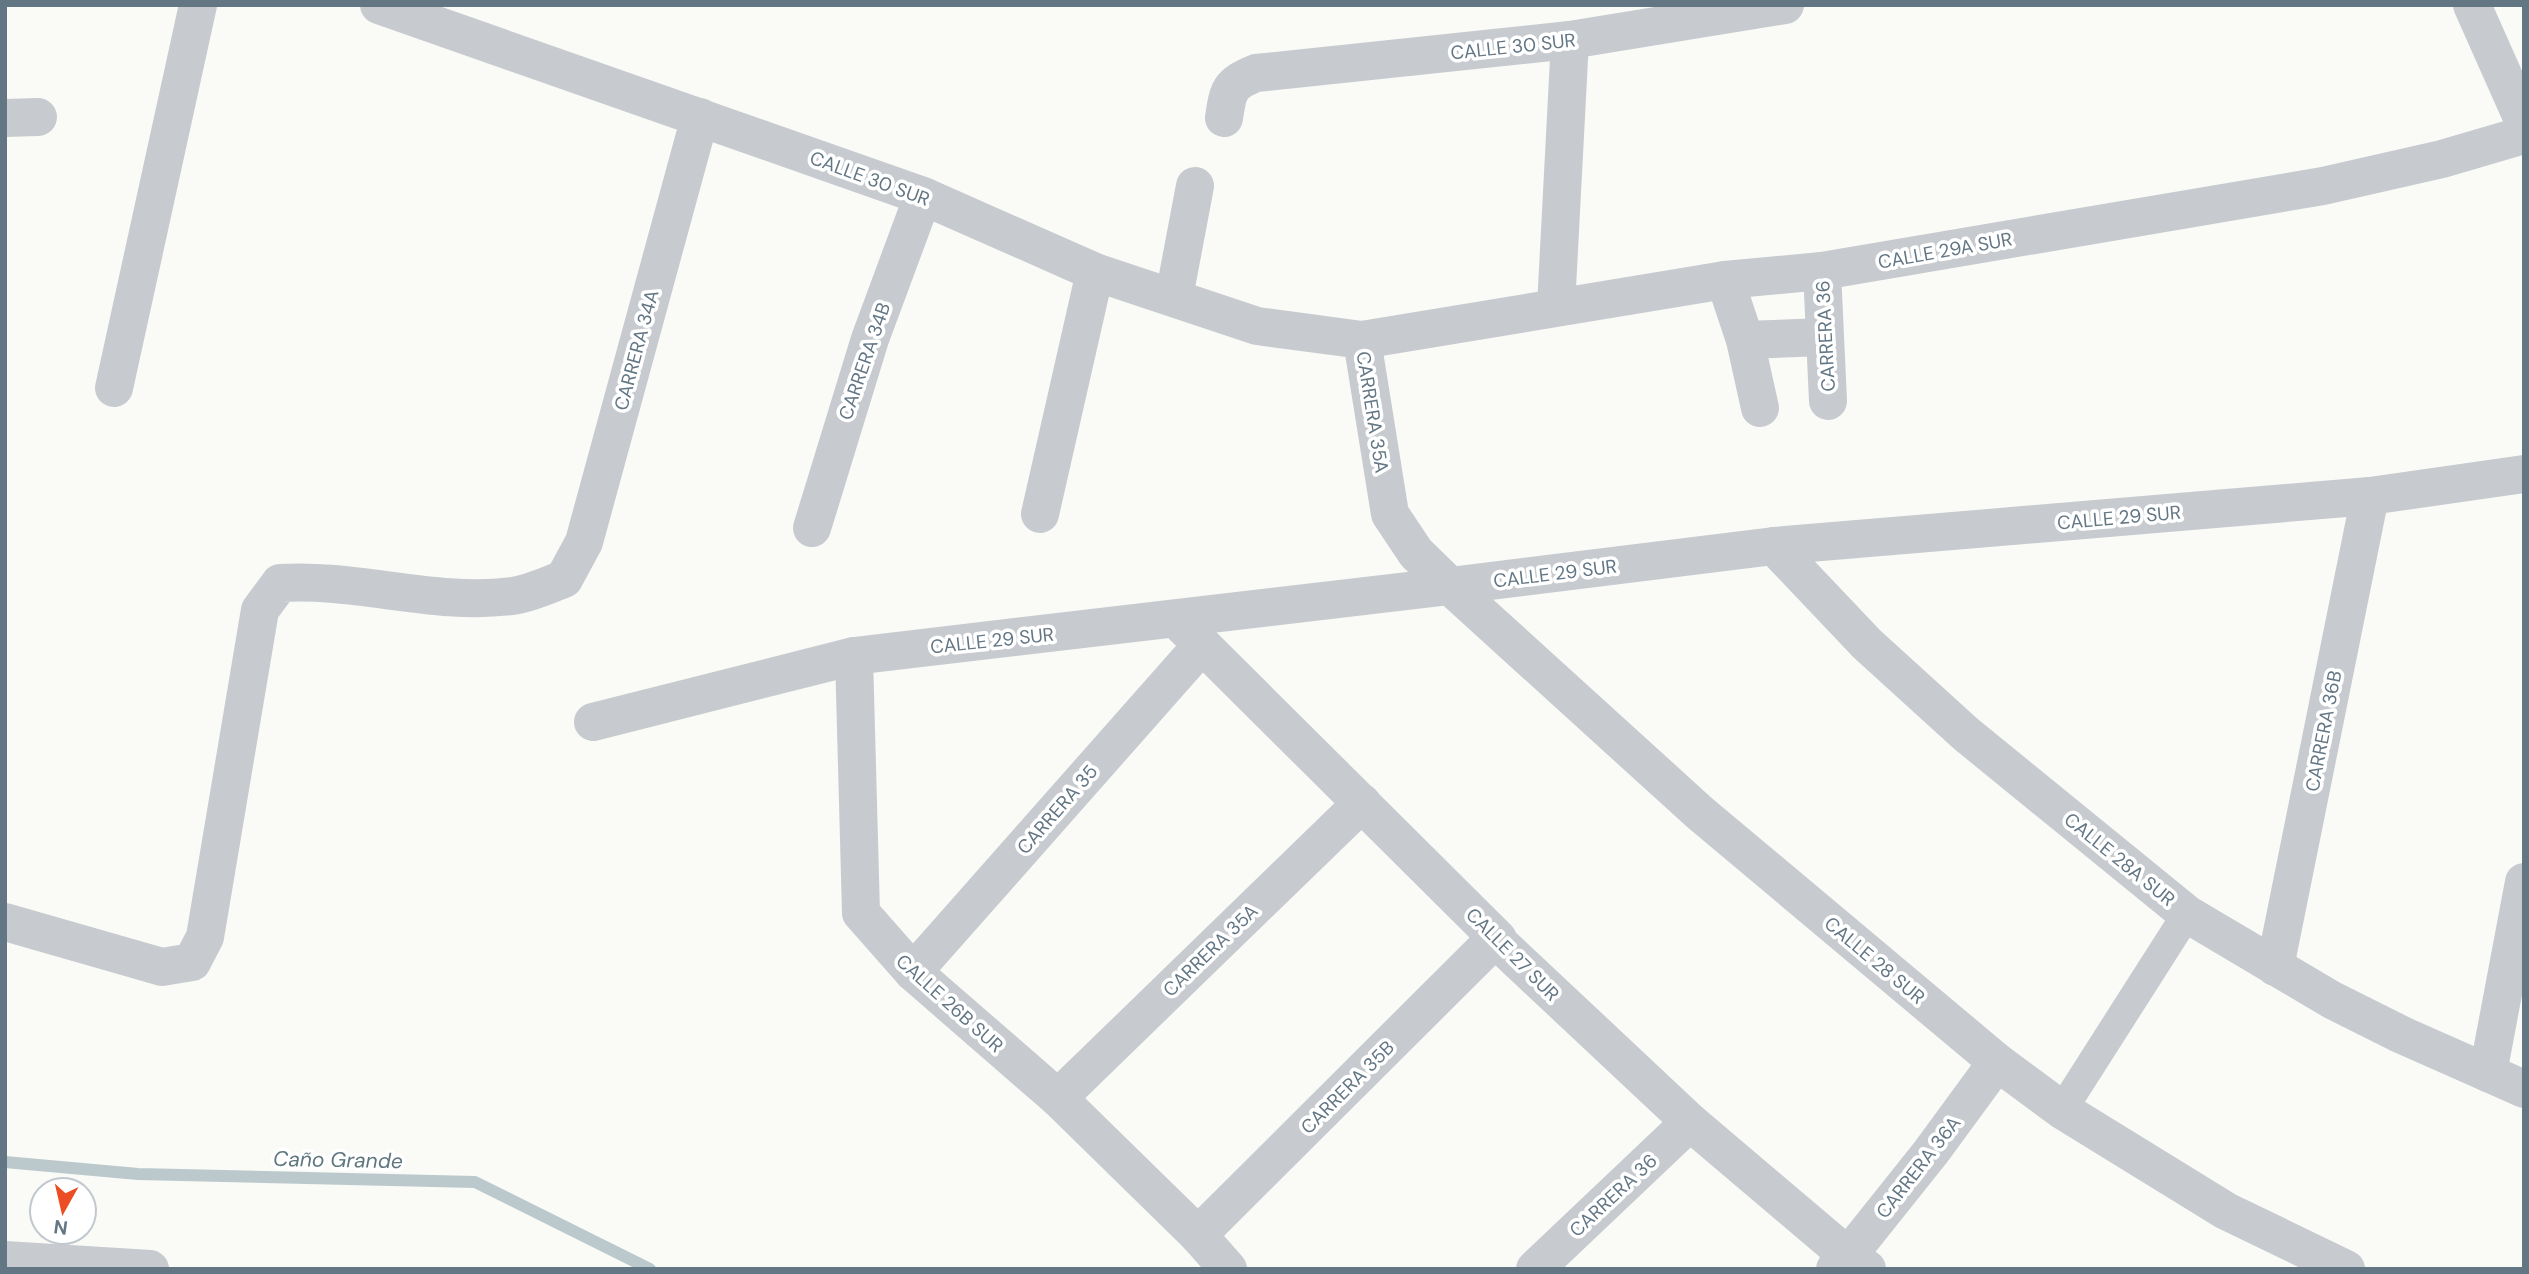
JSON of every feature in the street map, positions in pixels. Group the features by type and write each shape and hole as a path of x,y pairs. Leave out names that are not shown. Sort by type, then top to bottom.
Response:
{"street":[{"path":"114,388 198,5"},
{"name":"CALLE 30 SUR","path":"379,5 923,196 1095,272 1257,326 1362,340"},
{"path":"2472,5 2524,122"},
{"name":"CALLE 30 SUR","path":"1223,118 1228,90 1240,80 1256,73 1570,40 1766,7"},
{"path":"1556,307 1570,40"},
{"name":"CARRERA 34A","path":"5,922 162,967 192,962 205,937 260,610 280,583 310,581 435,598 514,596 564,579 584,542 700,117"},
{"name":"CALLE 29A SUR","path":"1362,340 1725,280 1822,271 2323,186 2442,159 2524,135"},
{"path":"1174,297 1195,186"},
{"name":"CARRERA 34B","path":"812,528 870,339 923,196"},
{"name":"CARRERA 36","path":"1822,271 1828,401"},
{"path":"1040,514 1095,272"},
{"path":"1725,280 1745,340 1760,408"},
{"path":"1745,340 1824,337"},
{"name":"CARRERA 35A","path":"1362,340 1390,514 1416,554 1450,586"},
{"name":"CALLE 29 SUR","path":"593,722 854,656 1189,632 1450,586 1774,546 2370,496 2524,474"},
{"name":"CARRERA 36B","path":"2275,967 2370,496"},
{"name":"CALLE 28A SUR","path":"1774,546 1867,644 1966,734 2187,914 2355,1012 2524,1089"},
{"name":"CALLE 28 SUR","path":"1450,586 1700,813 1997,1062 2062,1110 2226,1211 2346,1269"},
{"name":"CALLE 27 SUR","path":"1189,632 1498,939 1495,939 1690,1122 1850,1264"},
{"name":"CARRERA 35","path":"913,972 1189,632"},
{"name":"CALLE 26B SUR","path":"854,656 861,913 913,972 1058,1098 1198,1235 1228,1269"},
{"name":"CARRERA 35A","path":"1058,1098 1362,803"},
{"path":"2488,1073 2524,882"},
{"path":"2062,1110 2187,914"},
{"name":"CARRERA 35B","path":"1198,1235 1495,939"},
{"name":"CARRERA 36A","path":"1850,1264 1997,1062"},
{"name":"CARRERA 36","path":"1535,1269 1690,1122"},
{"path":"5,1260 150,1269"}],"waterway":[{"name":"Caño Grande","path":"5,1162 138,1174 475,1182 650,1269"}]}
